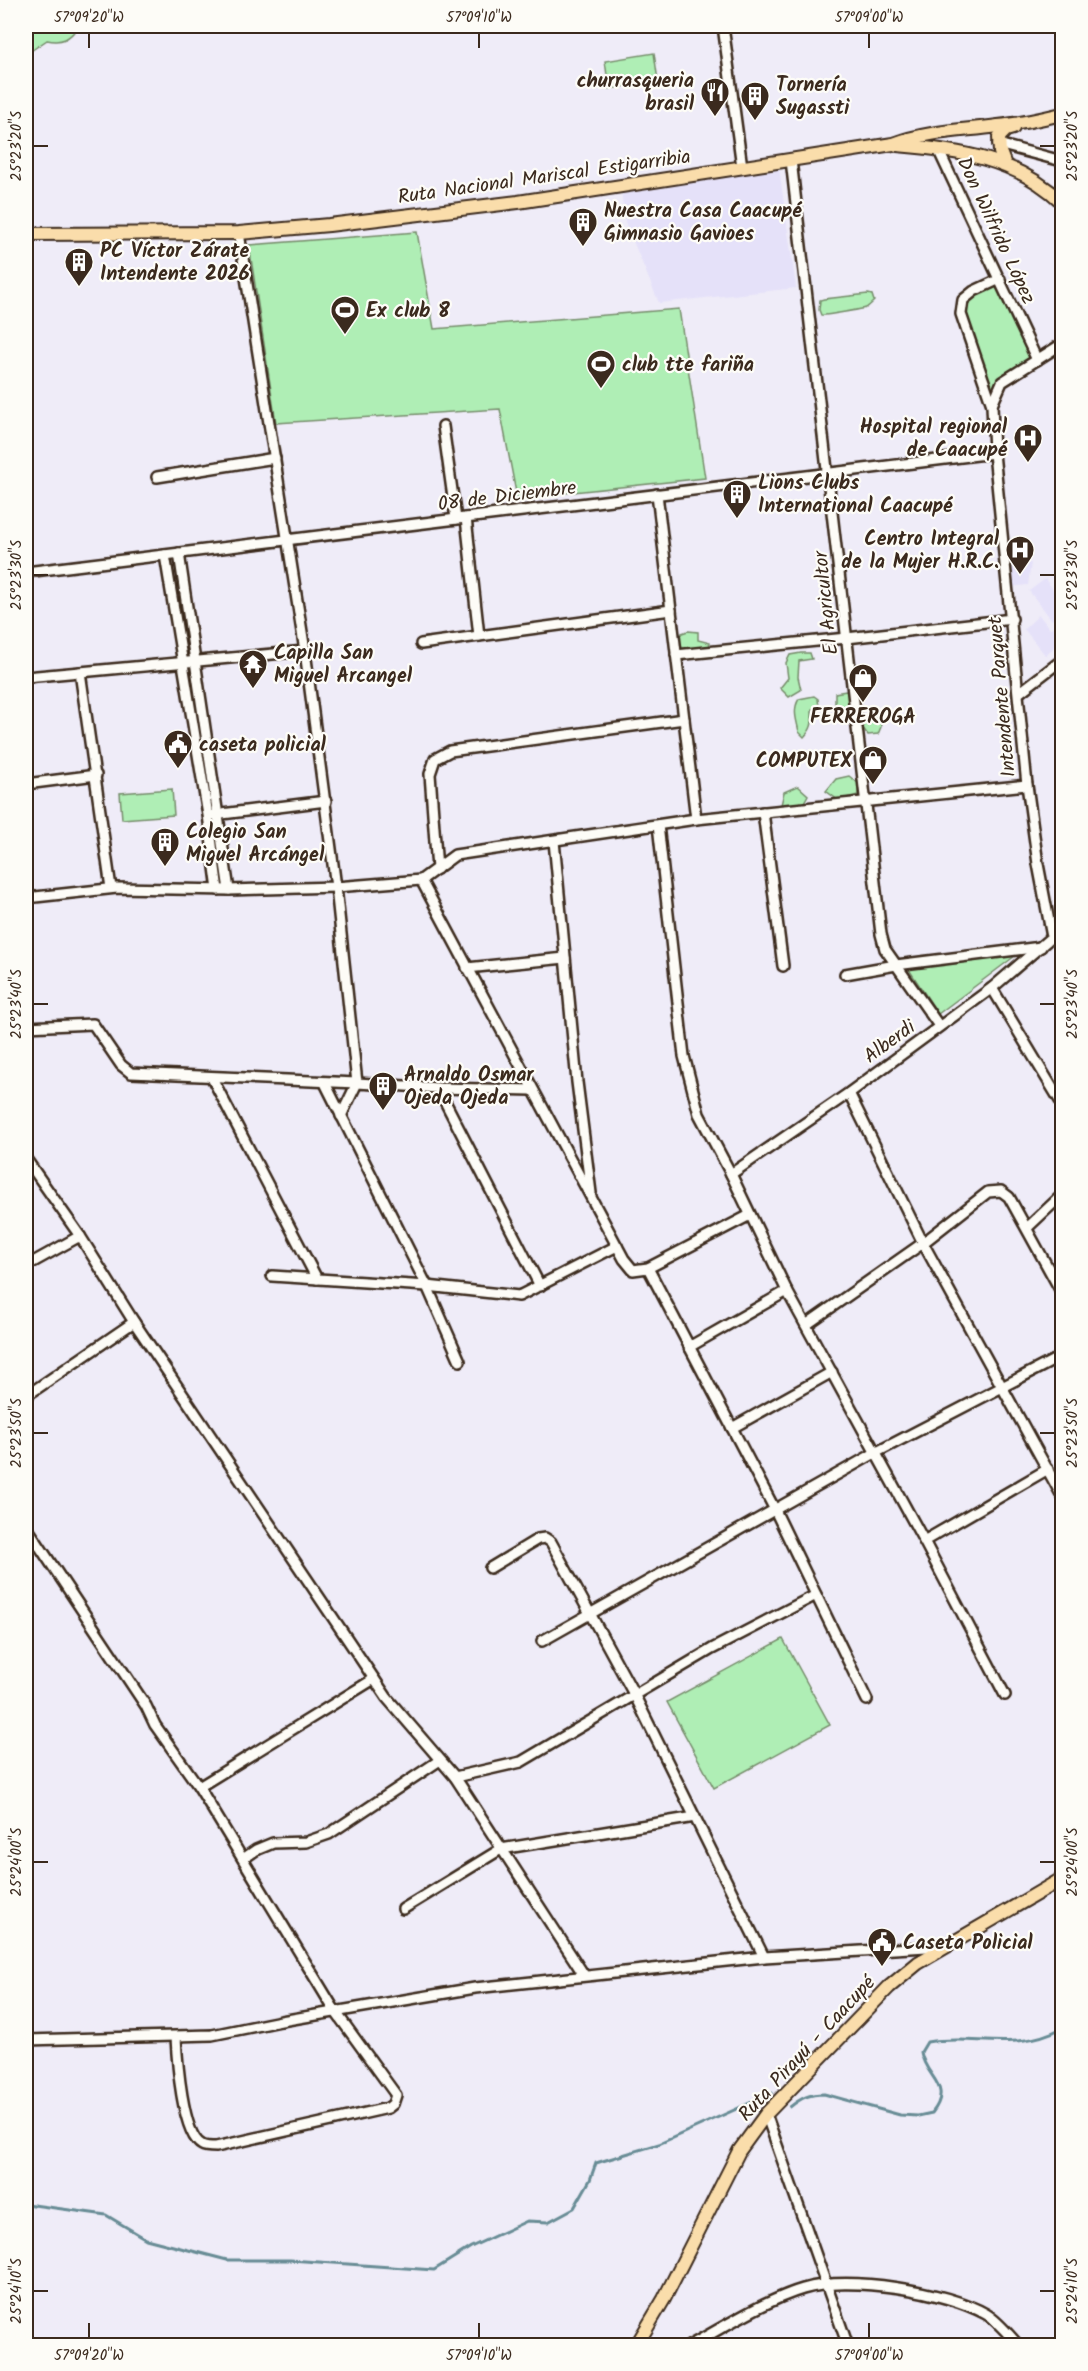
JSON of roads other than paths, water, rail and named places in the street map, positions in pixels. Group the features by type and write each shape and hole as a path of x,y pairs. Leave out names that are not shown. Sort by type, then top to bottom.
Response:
{"main road":[{"name":"Ruta Nacional Mariscal Estigarribia","path":"26,234 239,233 330,225 482,206 791,160 893,144 934,132 1000,126 1062,114"},
{"path":"1005,165 998,144 999,137 1006,130 1033,124 1046,118"},
{"path":"893,144 986,157 1032,180 1062,202"},
{"name":"Ruta Pirayú - Caacupé","path":"636,2346 663,2299 739,2151 766,2114 889,1987 918,1963 943,1946 995,1919 1062,1879"}],"street":[{"path":"723,26 742,167"},
{"path":"998,144 1062,161"},
{"name":"Don Wilfrido López","path":"938,149 1037,360"},
{"name":"El Agricultor","path":"791,160 881,934 885,949 939,1026"},
{"path":"239,233 305,651 336,887 357,1083 341,1116"},
{"path":"992,405 962,314 963,300 974,291 1000,279"},
{"path":"992,405 1002,381 1062,344"},
{"name":"Intendente Parquet","path":"992,405 994,453 1027,785 1038,864 1052,937"},
{"path":"443,426 456,519"},
{"name":"08 de Diciembre","path":"26,572 994,453"},
{"path":"157,477 275,458"},
{"path":"657,494 696,819"},
{"path":"466,518 479,636"},
{"path":"179,553 213,815 218,890"},
{"path":"165,555 183,662 229,890"},
{"path":"421,644 671,610"},
{"path":"676,655 1012,619"},
{"path":"26,677 305,651"},
{"path":"1019,693 1062,660"},
{"path":"80,672 111,888"},
{"path":"437,869 430,774 435,759 450,751 684,719"},
{"path":"26,784 96,775"},
{"path":"26,898 111,888 229,890 336,887 421,880 455,855 696,819 1027,785"},
{"path":"213,815 326,801"},
{"path":"763,812 783,966"},
{"path":"658,825 684,1056 699,1114 731,1174 787,1291 924,1541 1005,1695"},
{"path":"554,840 591,1199"},
{"path":"421,880 591,1199 633,1270 648,1268 750,1215"},
{"name":"Alberdi","path":"731,1174 849,1093 992,988 1062,928"},
{"path":"845,974 896,964 1041,947"},
{"path":"467,968 565,958"},
{"path":"992,988 1062,1104"},
{"path":"26,1027 93,1024 121,1065 131,1073 438,1088 532,1090"},
{"path":"212,1078 317,1279"},
{"path":"325,1083 427,1286 460,1361"},
{"path":"438,1088 540,1286"},
{"path":"849,1093 923,1243 1062,1496"},
{"path":"26,1159 81,1236 134,1322 374,1679 387,1698 455,1777 584,1975"},
{"path":"806,1325 923,1243 988,1192 1001,1191 1010,1197 1062,1293"},
{"path":"1027,1228 1062,1196"},
{"path":"26,1266 81,1236"},
{"path":"272,1276 427,1286 519,1296 617,1246"},
{"path":"648,1268 774,1508 867,1700"},
{"path":"689,1347 787,1291"},
{"path":"26,1396 134,1322"},
{"path":"542,1641 774,1508 1062,1356"},
{"path":"732,1428 832,1372"},
{"path":"924,1541 1048,1469"},
{"path":"26,1526 146,1706 155,1725 199,1787 335,2011 396,2095 393,2104 388,2108 216,2147 202,2145 190,2128 178,2073 176,2037"},
{"path":"490,1568 538,1539 545,1538 550,1542 635,1696 764,1957"},
{"path":"455,1777 521,1762 712,1648 816,1595"},
{"path":"199,1787 374,1679"},
{"path":"243,1859 256,1850 273,1844 306,1842 330,1834 440,1760"},
{"path":"403,1909 501,1850 696,1817"},
{"path":"26,2040 212,2035 335,2011 475,1988 764,1957 943,1946"},
{"path":"766,2114 848,2346"},
{"path":"689,2346 784,2296 804,2288 825,2284 863,2284 934,2294 987,2314 1019,2346"}],"waterway":[{"path":"790,2107 806,2097 824,2094 900,2115 918,2116 932,2113 940,2095 939,2088 927,2069 921,2052 927,2042 1028,2040 1062,2028"},
{"path":"26,2204 106,2215 146,2239 227,2260 290,2260 434,2270 471,2247 527,2221 548,2222 574,2208 590,2180 596,2163 659,2144 772,2093"}],"place":[{"name":"churrasqueria brasil","path":"715,118"},
{"name":"Tornería Sugassti","path":"755,122"},
{"name":"Nuestra Casa Caacupé Gimnasio Gavioes","path":"583,248"},
{"name":"PC Víctor Zárate Intendente 2026","path":"79,288"},
{"name":"Ex club 8","path":"345,336"},
{"name":"club tte fariña","path":"601,390"},
{"name":"Hospital regional de Caacupé","path":"1028,464"},
{"name":"Lions Clubs International Caacupé","path":"737,520"},
{"name":"Centro Integral de la Mujer H.R.C.","path":"1020,576"},
{"name":"Capilla San Miguel Arcangel","path":"253,690"},
{"name":"FERREROGA","path":"863,704"},
{"name":"caseta policial","path":"178,770"},
{"name":"COMPUTEX","path":"873,786"},
{"name":"Colegio San Miguel Arcángel","path":"165,868"},
{"name":"Arnaldo Osmar Ojeda Ojeda","path":"383,1112"},
{"name":"Caseta Policial","path":"882,1968"}]}
